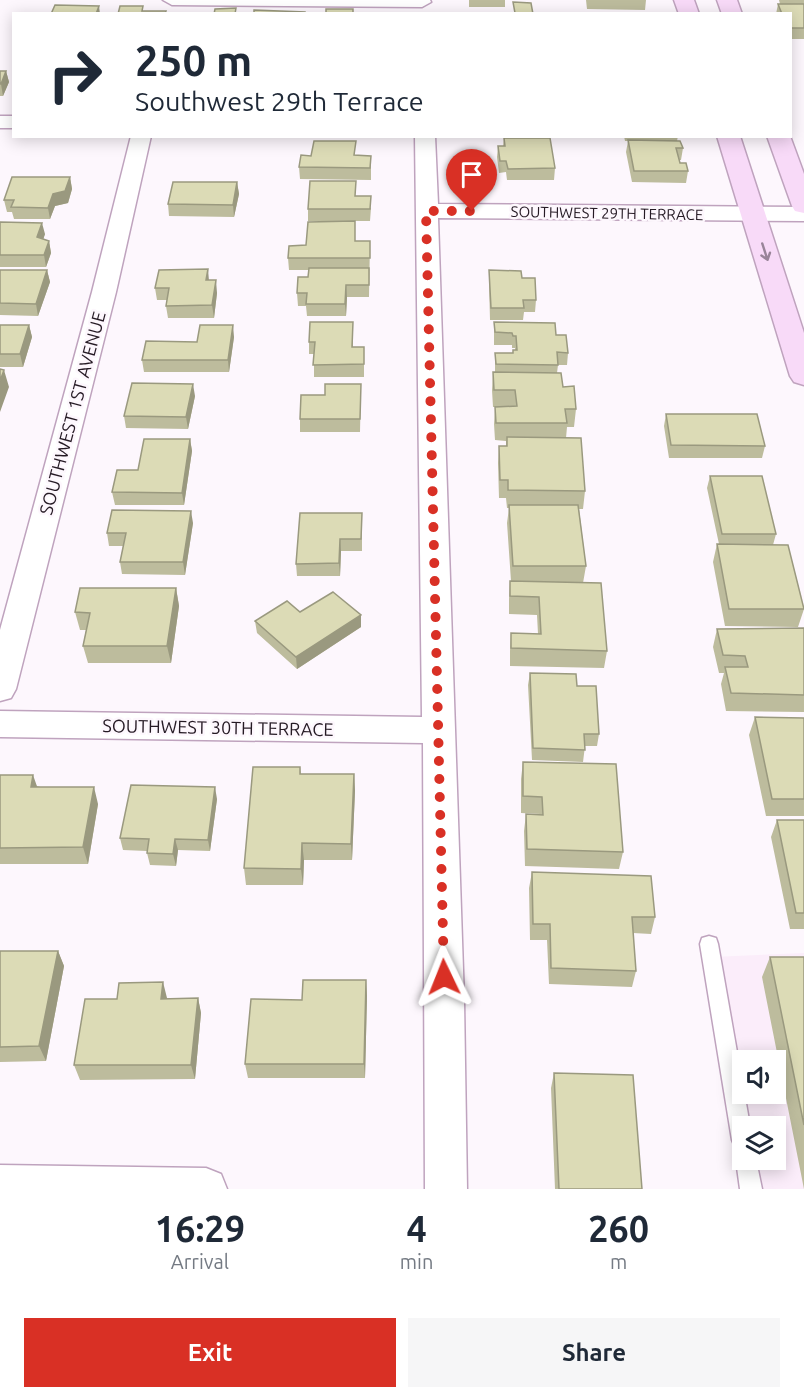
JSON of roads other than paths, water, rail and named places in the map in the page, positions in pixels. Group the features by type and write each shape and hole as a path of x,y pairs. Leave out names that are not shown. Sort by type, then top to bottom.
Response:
{"main road":[{"path":"729,138 804,376"},
{"path":"779,138 804,207"}],"street":[{"path":"172,0 422,5"},
{"name":"SOUTHWEST 1ST AVENUE","path":"0,689 104,292 141,138"},
{"path":"425,138 445,1000 446,1189"},
{"name":"SOUTHWEST 29TH TERRACE","path":"426,211 804,214"},
{"name":"SOUTHWEST 30TH TERRACE","path":"0,724 437,730"},
{"path":"0,1186 206,1189"}],"lane":[{"path":"709,944 738,1116"},
{"path":"748,1170 751,1189"}]}
